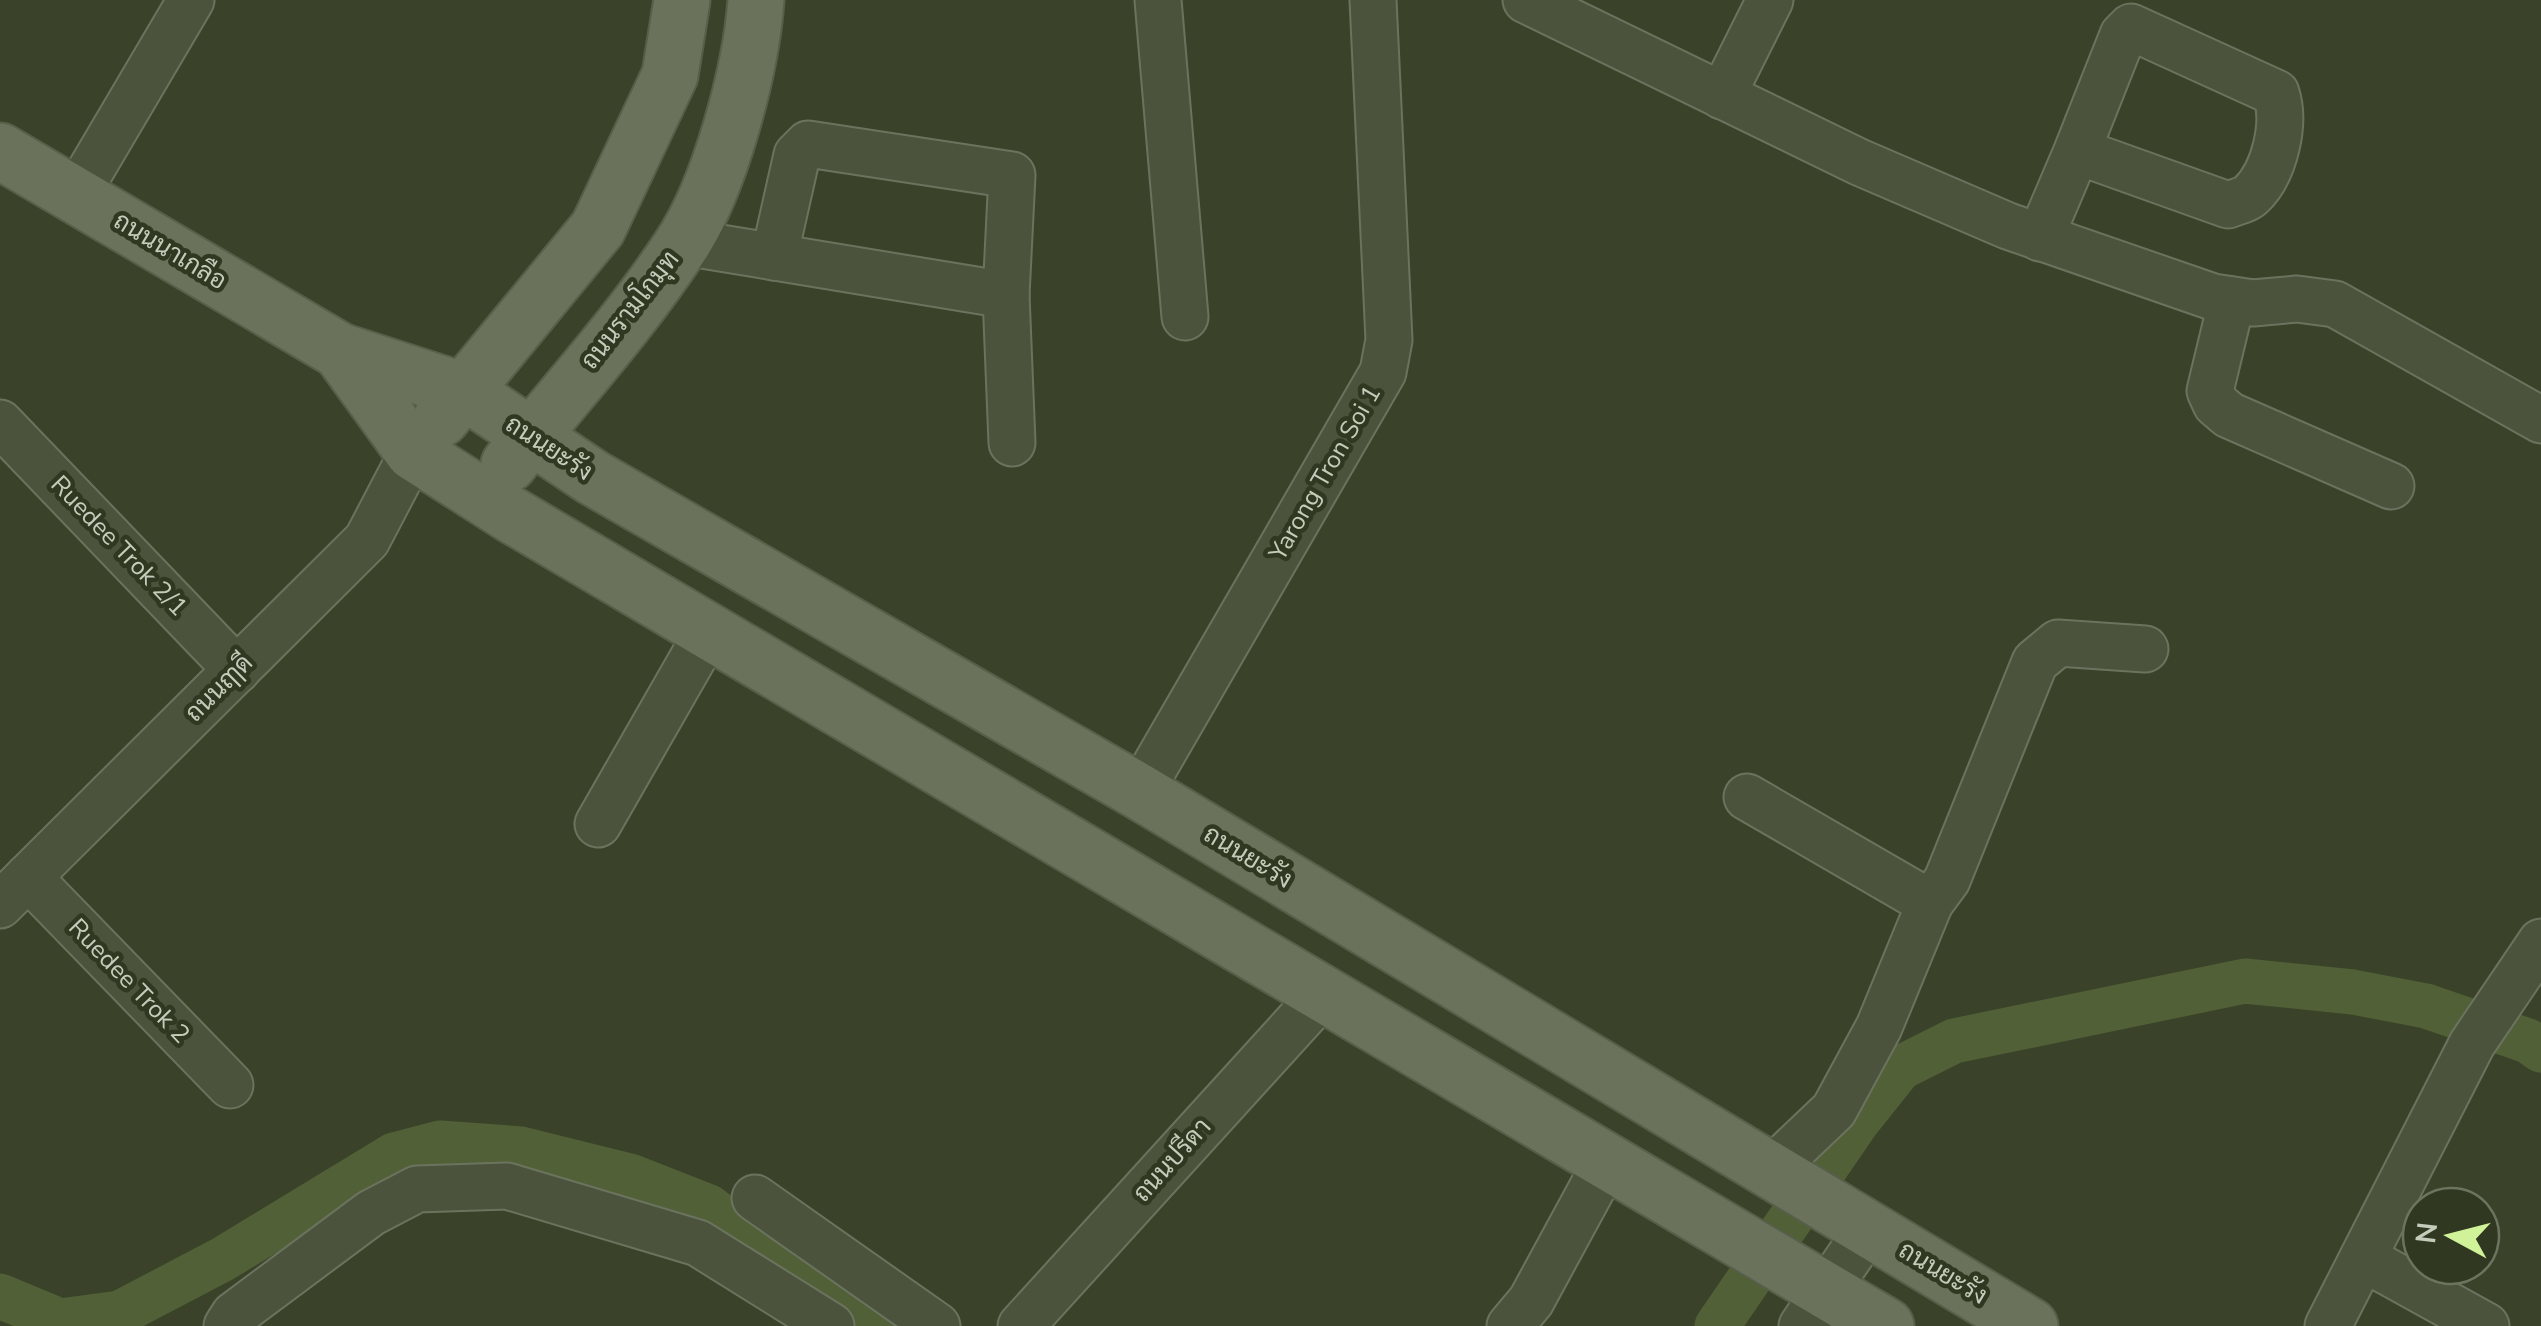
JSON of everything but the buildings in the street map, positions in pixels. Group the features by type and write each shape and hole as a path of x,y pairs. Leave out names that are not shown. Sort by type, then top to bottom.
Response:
{"main road":[{"path":"682,0 670,75 598,228 414,452 708,632 1744,1242 1811,1298 1886,1326"},
{"name":"ถนนรามโกมุท","path":"483,496 684,242 727,142 754,36 756,0"},
{"name":"ถนนนาเกลือ","path":"0,150 340,351 464,392"},
{"name":"ถนนนาเกลือ","path":"340,351 414,452"},
{"name":"ถนนยะรัง","path":"464,392 592,477 1140,792 2030,1326"}],"street":[{"path":"76,195 191,0"},
{"path":"1158,0 1186,317"},
{"name":"Yarong Tron Soi 1","path":"1140,792 1383,372 1389,340 1373,0"},
{"path":"1722,96 1770,0"},
{"path":"1537,3 1859,162 2040,238 2232,300 2253,303 2297,299 2335,304 2541,420"},
{"path":"2040,238 2124,35 2131,27 2276,94 2281,110 2272,160 2250,197 2228,205 2077,151"},
{"path":"774,257 797,155 808,144 1012,176 1006,295 1012,443"},
{"path":"684,242 1006,295"},
{"path":"2232,300 2210,390 2216,404 2229,415 2391,486"},
{"name":"Ruedee Trok 2/1","path":"0,423 237,670"},
{"name":"ถนนฤๅดี","path":"14,891 368,540 414,452"},
{"path":"598,824 708,632"},
{"path":"1775,1174 1834,1110 1879,1027 1930,903 1948,880 2034,662 2058,643 2145,649"},
{"path":"1747,797 1930,903"},
{"name":"Ruedee Trok 2","path":"14,891 230,1085"},
{"path":"2328,1326 2541,942"},
{"name":"ถนนปรีดา","path":"1021,1326 1322,994"},
{"path":"1510,1326 1531,1300 1608,1161"},
{"path":"227,1326 234,1314 370,1213 417,1189 507,1186 698,1243 831,1326"},
{"path":"755,1198 937,1326"},
{"path":"1811,1298 1858,1222"},
{"path":"2363,1258 2486,1326"}],"waterway":[{"path":"1717,1326 1857,1122 1900,1068 1954,1041 2245,981 2353,992 2426,1006 2528,1041 2541,1050"},
{"path":"0,1296 60,1321 120,1313 223,1259 394,1155 440,1143 521,1149 630,1176 709,1207 824,1297 875,1326"}]}
